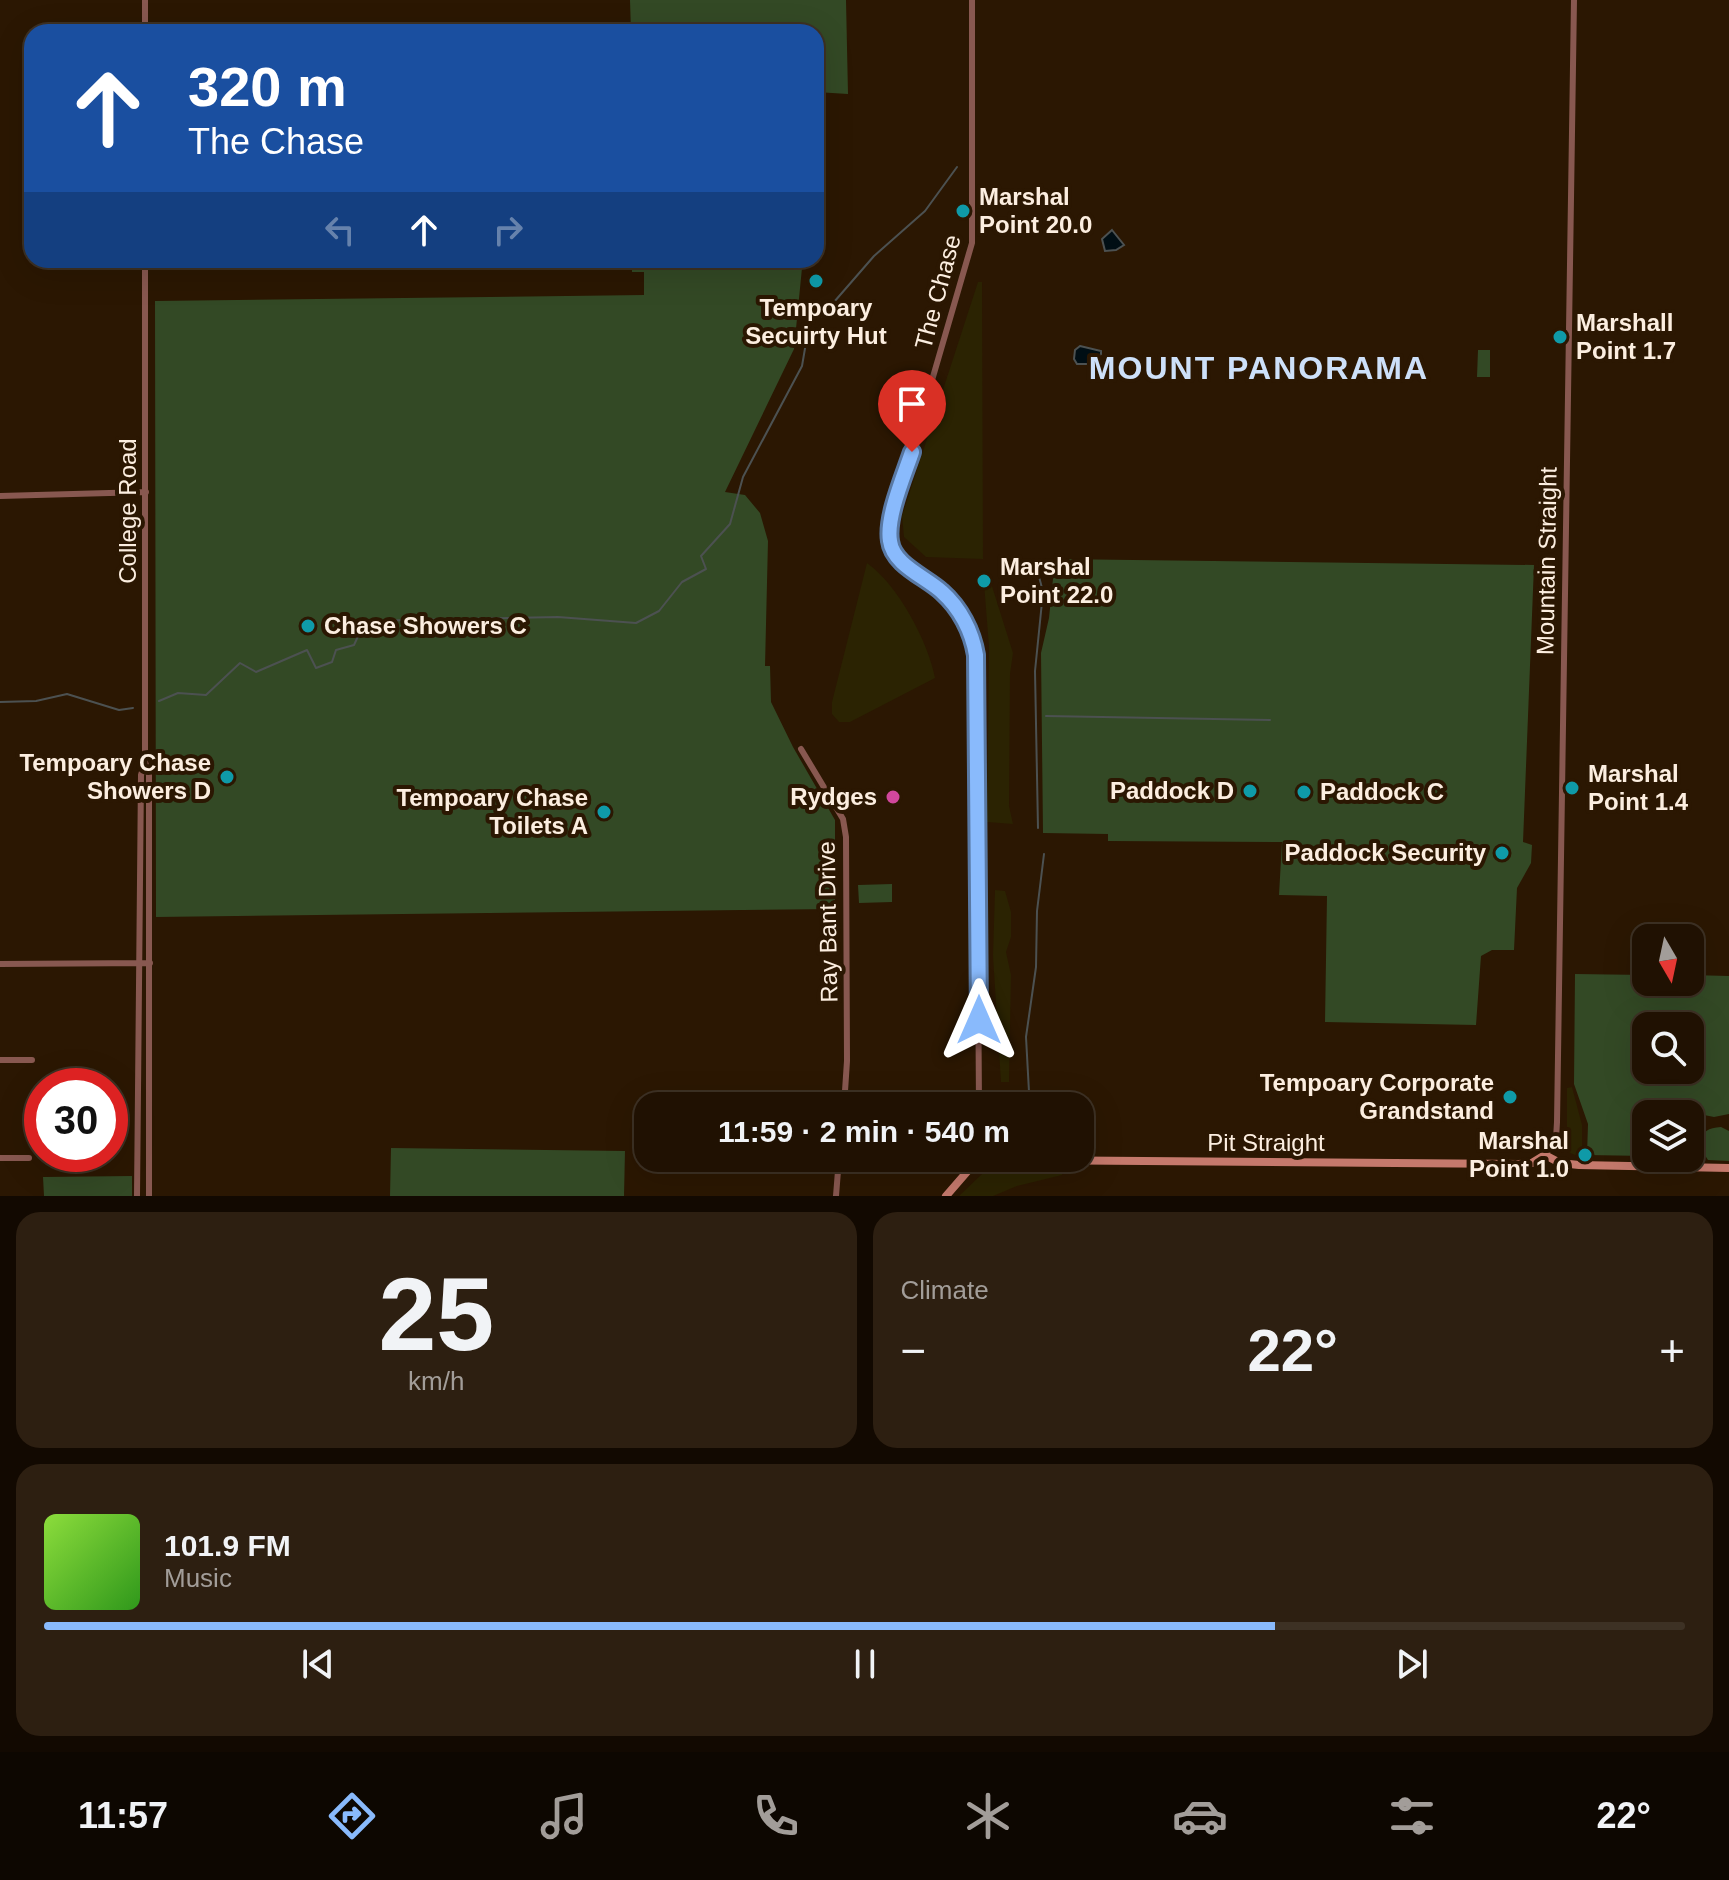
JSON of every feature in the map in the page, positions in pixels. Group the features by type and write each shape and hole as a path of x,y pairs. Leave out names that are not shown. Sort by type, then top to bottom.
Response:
{"street":[{"path":"145,0 145,24"},
{"name":"The Chase","path":"972,0 974,186 970,255 893,514 889,537 899,559 943,592 957,609 968,626 976,655 979,1092"},
{"name":"Mountain Straight","path":"1545,1155 1556,1139 1557,1122 1574,0"},
{"name":"College Road","path":"137,1196 137,963 141,775 145,762 145,268"},
{"path":"0,496 146,492"},
{"name":"Ray Bant Drive","path":"801,749 838,809 846,837 845,1092"},
{"name":"College Road","path":"145,762 149,775 149,1196"},
{"path":"139,903 150,903"},
{"path":"0,964 150,963"},
{"path":"0,1060 32,1060"},
{"path":"1545,1155 1560,1163 1579,1165 1729,1168"},
{"name":"Pit Straight","path":"1094,1161 1519,1164 1532,1163 1545,1155"},
{"path":"0,1158 24,1158"},
{"path":"836,1196 838,1172"},
{"path":"946,1196 967,1172"}],"green space":[{"path":"630,0 846,0 848,94 824,92 824,24 631,24"},
{"path":"632,268 802,268 794,349 725,492 745,495 760,513 768,541 765,666 770,666 771,702 835,820 835,909 156,917 155,301 644,295 644,272 632,272"},
{"path":"1478,350 1490,350 1490,377 1477,377"},
{"path":"1055,559 1534,565 1523,842 1532,845 1531,863 1517,888 1514,950 1492,950 1481,956 1476,1025 1325,1022 1327,896 1279,895 1282,842 1108,841 1108,834 1043,833 1041,653 1049,618"},
{"path":"892,884 892,902 859,903 858,885"},
{"path":"1575,974 1632,975 1632,996 1704,996 1704,975 1729,976 1729,1114 1704,1115 1704,1100 1632,1100 1632,1156 1587,1155 1588,1124 1574,1084"},
{"path":"1721,1127 1729,1131 1729,1161 1708,1160 1704,1154 1704,1133"},
{"path":"391,1148 625,1151 624,1196 390,1196"},
{"path":"132,1176 132,1196 44,1196 43,1177"}],"sand":[{"path":"978,282 982,282 983,559 926,557 904,537 902,516"},
{"path":"867,563 890,585 910,615 926,648 935,678 850,722 839,722 832,714 832,702"},
{"path":"984,583 991,583 1013,653 1010,674 1009,806 1013,824 987,822 989,647"},
{"path":"995,890 1005,891 1011,912 1011,937 1006,952 1011,975 1009,1082 1001,1082 993,956"},
{"path":"1572,1087 1582,1125 1582,1158 1568,1152 1567,1146 1567,1088"},
{"path":"1062,1172 1062,1175 1017,1186 993,1196 959,1196 982,1174"}],"shaded area":[{"path":"1112,230 1124,245 1105,251 1102,239"},
{"path":"1080,346 1101,351 1101,354 1088,364 1077,364 1075,350"}],"waterway":[{"path":"821,317 874,256 925,211 957,167"},
{"path":"159,701 178,693 206,695 240,663 256,672 307,650 316,668 332,662 336,650 354,645 365,621 558,617 636,623 659,611 682,582 706,569 701,556 730,524 743,477 802,366 808,331"},
{"path":"1036,565 1043,592 1035,671 1038,828"},
{"path":"0,702 36,701 67,694 119,710 133,708"},
{"path":"1046,716 1270,720"},
{"path":"1029,1092 1026,1037 1036,967 1037,911 1044,854"}],"place":[{"name":"Marshal Point 20.0","path":"963,211"},
{"name":"Tempoary Secuirty Hut","path":"816,281"},
{"name":"Marshall Point 1.7","path":"1560,337"},
{"name":"Marshal Point 22.0","path":"984,581"},
{"name":"Chase Showers C","path":"308,626"},
{"name":"Tempoary Chase Showers D","path":"227,777"},
{"name":"Marshal Point 1.4","path":"1572,788"},
{"name":"Paddock D","path":"1250,791"},
{"name":"Paddock C","path":"1304,792"},
{"name":"Rydges","path":"893,797"},
{"name":"Tempoary Chase Toilets A","path":"604,812"},
{"name":"Paddock Security","path":"1502,853"},
{"name":"Tempoary Corporate Grandstand","path":"1510,1097"},
{"name":"Marshal Point 1.0","path":"1585,1155"}],"district":[{"name":"MOUNT PANORAMA","path":"1259,368"}],"route":[{"path":"912,452 891,520 891,547 899,559 937,588 957,609 968,626 976,655 979,1020"}]}
